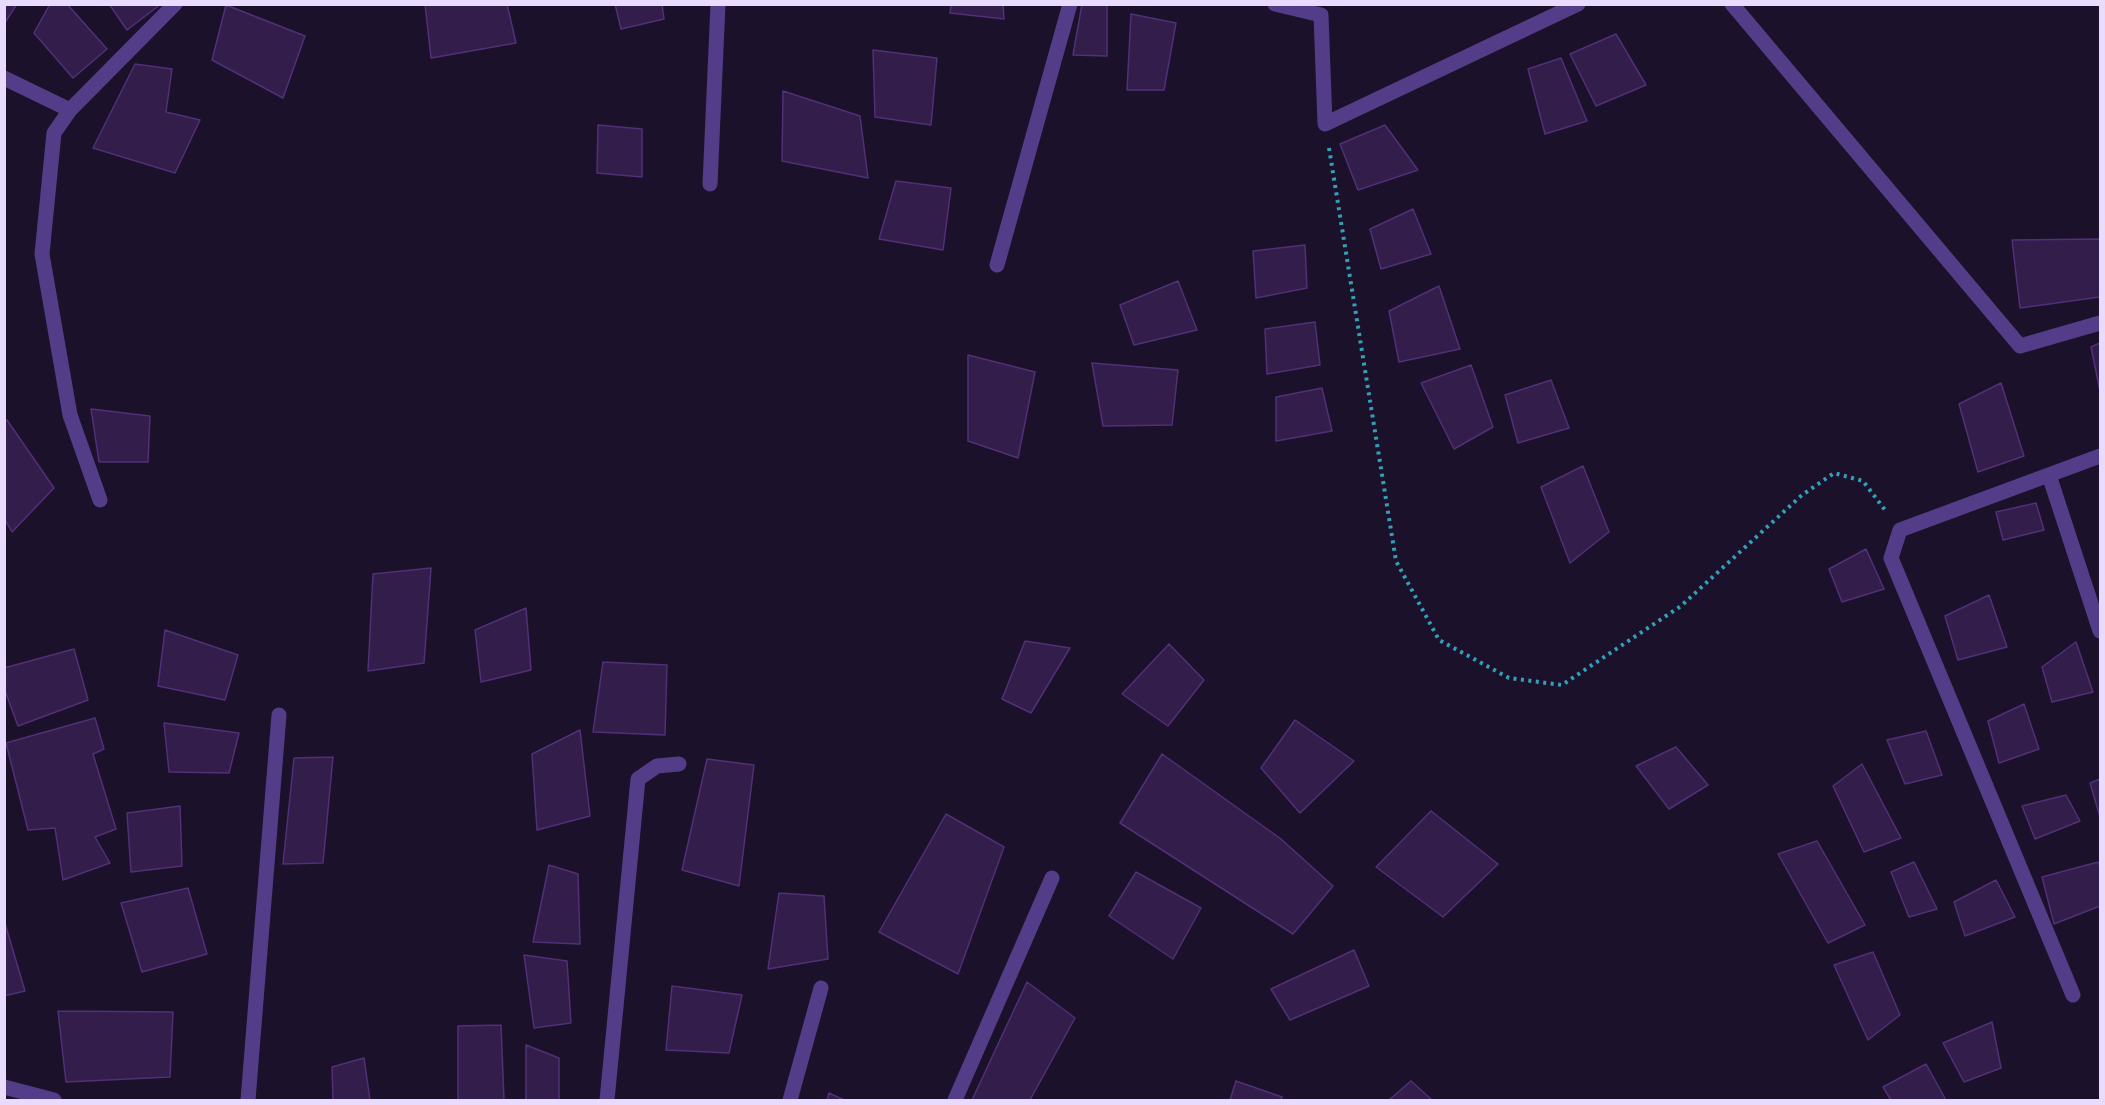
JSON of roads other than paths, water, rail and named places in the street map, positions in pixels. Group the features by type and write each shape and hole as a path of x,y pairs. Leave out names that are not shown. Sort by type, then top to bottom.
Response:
{"street":[{"path":"100,500 70,415 42,254 54,133 70,110 175,4"},
{"path":"710,184 718,4"},
{"path":"997,265 1070,4"},
{"path":"1275,4 1321,10 1325,124 1578,4"},
{"path":"1732,4 2020,346 2100,324"},
{"path":"4,78 70,110"},
{"path":"2073,995 1891,558 1900,530 2100,456"},
{"path":"2049,475 2100,631"},
{"path":"248,1101 279,715"},
{"path":"607,1101 638,779 657,766 679,764"},
{"path":"955,1101 1052,878"},
{"path":"790,1101 821,988"},
{"path":"4,1087 54,1101"}]}
